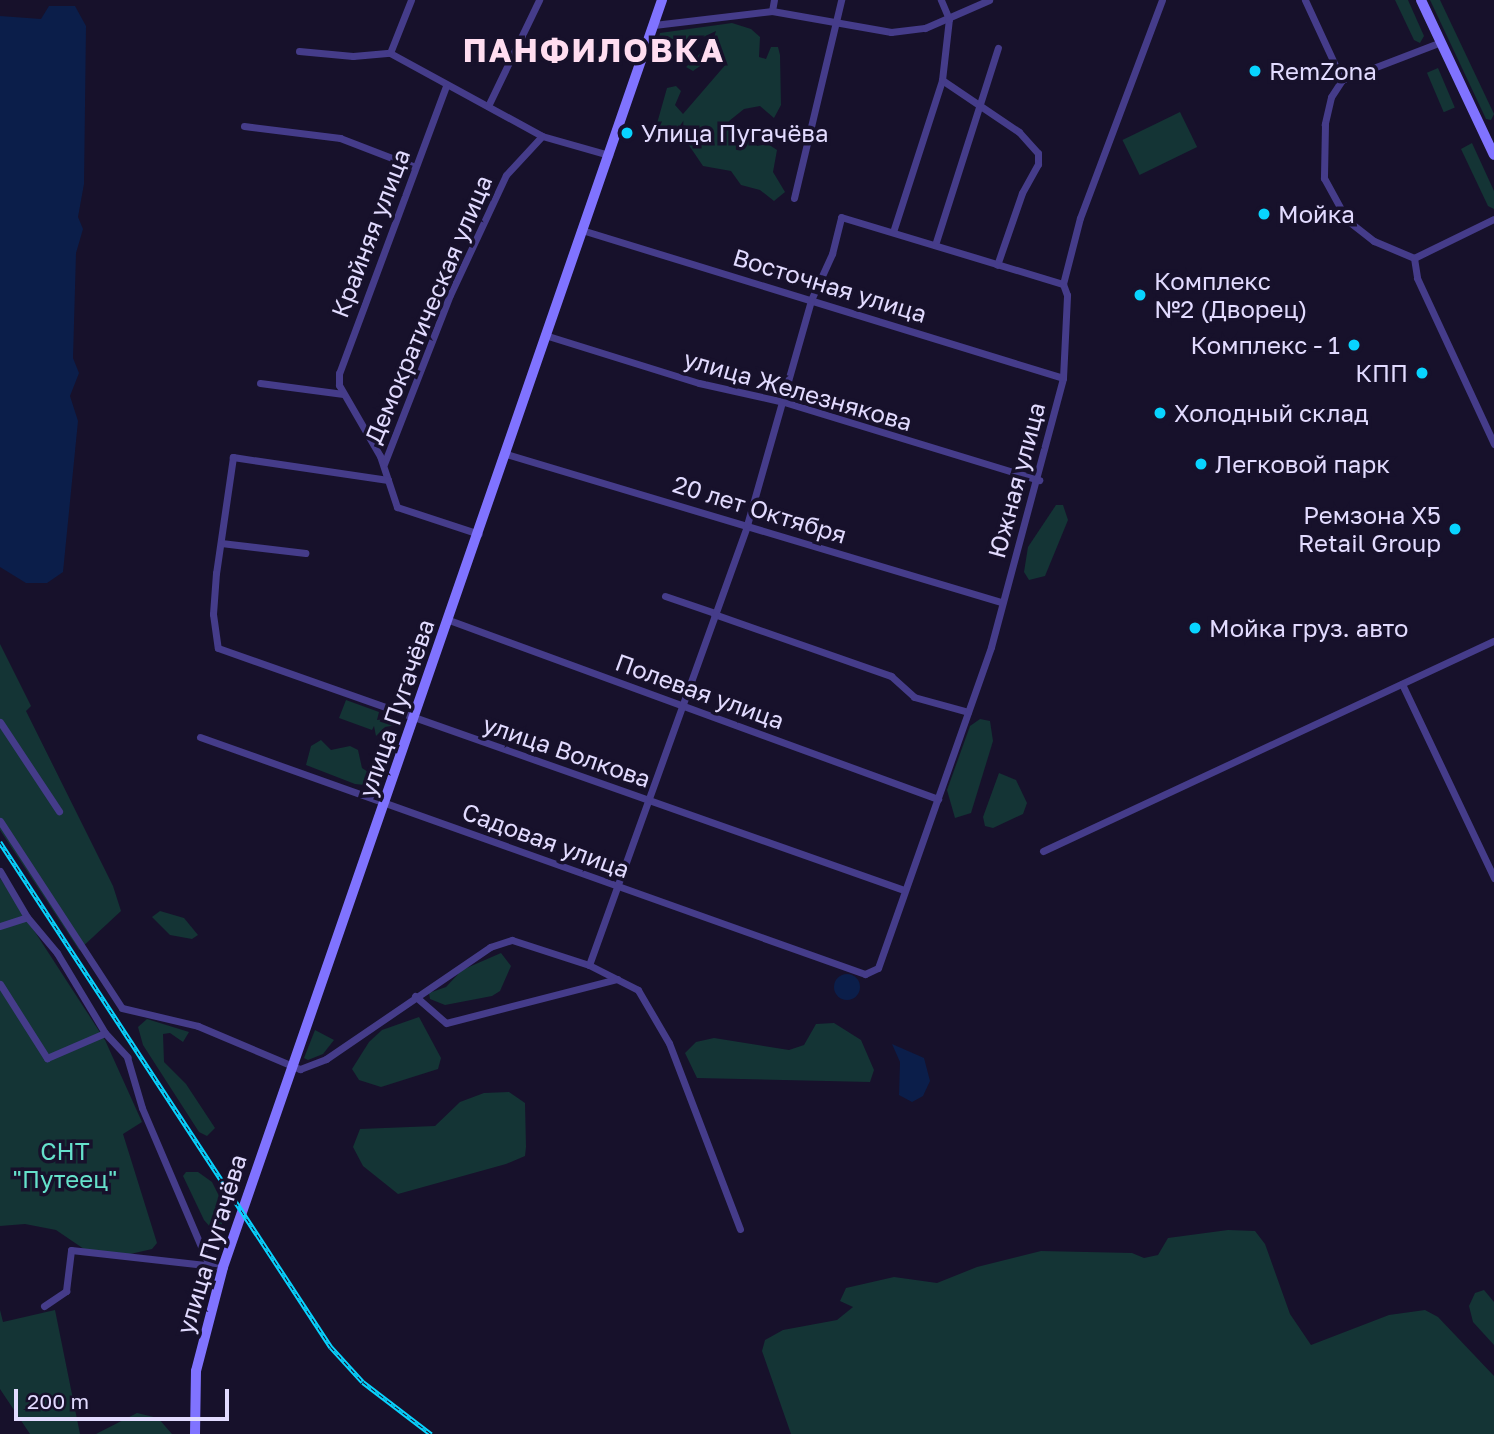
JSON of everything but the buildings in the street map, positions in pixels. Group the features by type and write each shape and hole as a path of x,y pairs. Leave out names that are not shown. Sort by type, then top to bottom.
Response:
{"street":[{"path":"390,53 411,0"},
{"path":"488,106 540,0"},
{"name":"улица Пугачёва","path":"195,1434 198,1361 223,1267 585,231 662,0"},
{"path":"772,12 774,0"},
{"path":"794,198 841,0"},
{"path":"893,232 942,79 949,19 941,0"},
{"path":"654,25 772,12 891,32 925,28 989,0"},
{"name":"Южная улица","path":"878,968 968,712 1039,481 1063,378 1068,295 1063,284 1080,218 1162,0"},
{"path":"1306,0 1342,80"},
{"path":"1421,0 1494,155"},
{"path":"1441,42 1342,80 1331,97 1325,124 1324,178 1347,220 1374,241 1414,258 1494,219"},
{"path":"935,245 998,48"},
{"path":"299,51 353,57 390,53 446,86 542,136 609,155"},
{"path":"942,79 1019,132 1038,153 1038,164 1022,192 997,265"},
{"name":"Крайняя улица","path":"343,394 339,373 446,86"},
{"path":"244,126 341,138 415,167"},
{"name":"Демократическая улица","path":"384,468 450,295 506,175 542,136"},
{"path":"589,965 747,525 811,300 832,254 841,217 1063,284"},
{"name":"Восточная улица","path":"585,231 1063,378"},
{"path":"1414,258 1417,278 1490,425 1494,444"},
{"name":"улица Железнякова","path":"548,336 699,383 784,402 1039,481"},
{"path":"260,383 343,394 384,468 397,507 404,513 479,534"},
{"name":"20 лет Октября","path":"506,454 1002,602"},
{"path":"305,553 221,543 233,457 388,480"},
{"name":"улица Волкова","path":"221,543 213,614 218,648 904,891"},
{"path":"665,596 891,676 914,697 968,712"},
{"name":"Полевая улица","path":"449,620 938,799"},
{"path":"1043,850 1494,641"},
{"path":"1402,684 1494,877"},
{"path":"0,722 59,811"},
{"name":"Садовая улица","path":"200,737 387,801 618,887 865,974 878,968"},
{"path":"0,821 122,1009 198,1026 293,1066 307,1068 326,1059 490,947 512,940 589,965 638,990 664,1031 740,1229"},
{"path":"0,872 27,917 57,953 105,1033 133,1070 142,1108 209,1265"},
{"path":"0,926 27,917"},
{"path":"415,996 446,1023 617,979"},
{"path":"0,984 47,1058 105,1033"},
{"path":"44,1306 66,1291 71,1250 223,1267"}],"green space":[{"path":"1395,0 1408,0 1424,36 1420,43 1414,40"},
{"path":"1430,0 1440,0 1494,114 1491,120 1486,119"},
{"path":"732,23 751,29 760,37 759,57 766,59 771,47 778,47 780,55 781,105 774,118 760,106 744,109 729,121 737,136 755,137 757,146 768,144 777,150 773,172 785,192 774,201 760,190 741,185 731,171 703,166 684,138 665,140 656,127 667,88 676,86 681,91 675,105 683,114 727,63 717,54 693,71 686,67 713,41 716,31 680,48 673,39 659,37 660,33"},
{"path":"1438,68 1455,108 1444,112 1427,73"},
{"path":"1180,112 1197,147 1140,175 1122,140"},
{"path":"1472,143 1494,191 1494,209 1488,206 1461,149"},
{"path":"1056,505 1063,505 1068,520 1045,576 1029,580 1024,572 1028,547"},
{"path":"0,644 31,706 26,711 113,886 121,911 79,950 0,830"},
{"path":"346,700 379,712 377,720 392,718 402,724 385,727 376,736 374,726 372,730 339,718"},
{"path":"980,719 990,721 993,741 971,813 955,818 947,790 970,726"},
{"path":"321,740 331,750 350,746 358,750 362,768 374,776 375,786 355,784 306,765 311,746"},
{"path":"999,773 1016,780 1027,803 1023,814 993,828 985,826 983,817"},
{"name":"СНТ \"Путеец\"","path":"0,878 105,1040 142,1122 123,1134 157,1243 152,1249 126,1255 84,1249 56,1230 25,1224 0,1226"},
{"path":"160,911 184,918 198,935 192,939 170,935 152,917"},
{"path":"501,953 511,966 500,991 492,996 445,1005 430,999 429,993 446,987 462,970"},
{"path":"419,1017 441,1058 438,1069 381,1087 359,1080 352,1069 369,1042 382,1030"},
{"path":"147,1019 189,1032 183,1042 170,1033 163,1034 164,1062 186,1084 215,1128 207,1136 199,1132 143,1045 138,1027"},
{"path":"834,1023 861,1040 874,1070 870,1082 697,1078 685,1053 696,1042 714,1038 789,1050 804,1045 816,1024"},
{"path":"315,1030 334,1040 323,1054 308,1060 304,1058"},
{"path":"509,1092 525,1103 526,1147 525,1156 506,1164 398,1194 363,1166 353,1147 360,1129 435,1126 460,1102 484,1093"},
{"path":"186,1172 198,1172 212,1182 222,1202 222,1227 211,1228 204,1220 183,1176"},
{"path":"1228,1230 1255,1231 1265,1244 1290,1314 1311,1345 1389,1315 1425,1310 1438,1317 1494,1376 1494,1434 791,1434 762,1351 765,1340 783,1330 837,1320 853,1307 840,1301 846,1288 894,1277 937,1283 977,1267 1041,1251 1132,1253 1144,1258 1158,1255 1168,1238"},
{"path":"1484,1290 1494,1302 1494,1345 1473,1322 1469,1306 1475,1293"},
{"path":"0,1310 3,1322 55,1310 80,1434 30,1434 0,1389"},
{"path":"137,1413 158,1418 172,1434 96,1434"}],"water":[{"path":"49,6 75,6 86,26 84,184 78,217 83,229 76,253 73,358 79,373 70,396 78,421 63,572 47,583 26,583 0,567 0,16 41,19"},
{"path":"847,974 856,978 860,987 856,996 847,1000 838,996 834,987 838,978"},
{"path":"892,1044 924,1058 930,1081 923,1096 912,1102 899,1095 900,1062"}],"railway":[{"path":"0,842 331,1347 363,1382 431,1434"}],"place":[{"name":"RemZona","path":"1255,71"},
{"name":"Улица Пугачёва","path":"627,133"},
{"name":"Мойка","path":"1264,214"},
{"name":"Комплекс №2 (Дворец)","path":"1140,295"},
{"name":"Комплекс - 1","path":"1354,345"},
{"name":"КПП","path":"1422,373"},
{"name":"Холодный склад","path":"1160,413"},
{"name":"Легковой парк","path":"1201,464"},
{"name":"Ремзона X5 Retail Group","path":"1455,529"},
{"name":"Мойка груз. авто","path":"1195,628"}],"district":[{"name":"ПАНФИЛОВКА","path":"594,50"}]}
